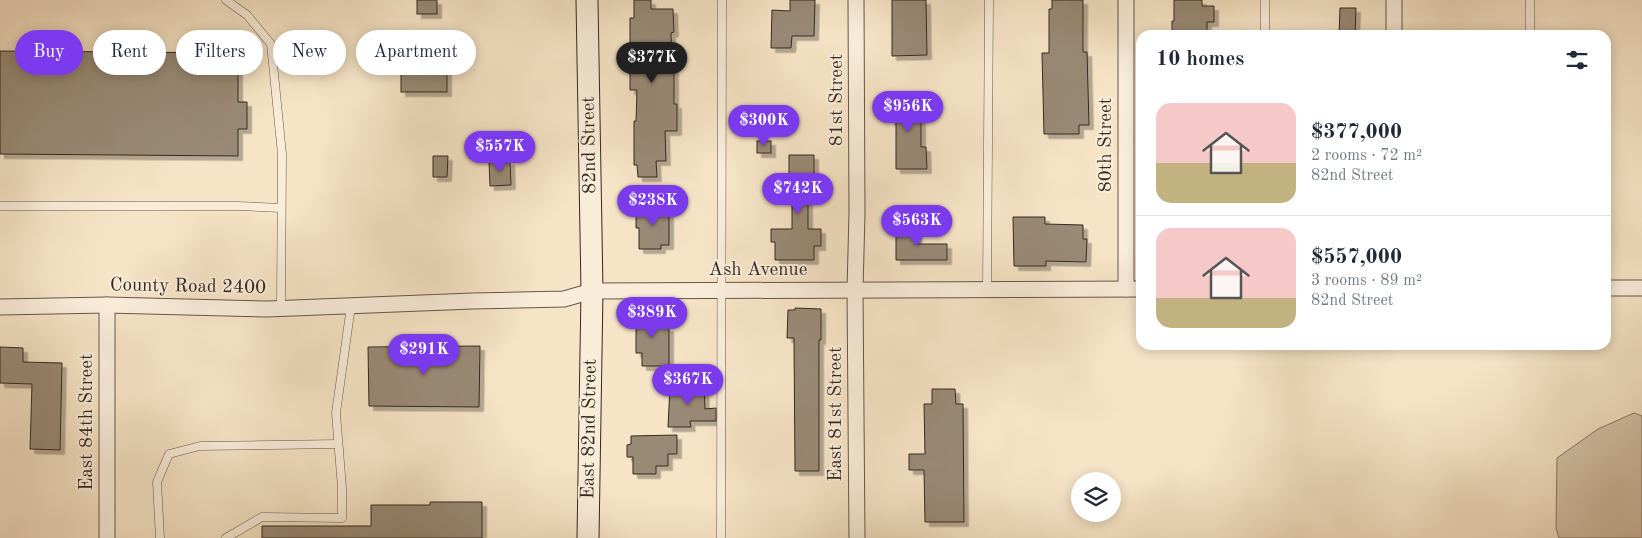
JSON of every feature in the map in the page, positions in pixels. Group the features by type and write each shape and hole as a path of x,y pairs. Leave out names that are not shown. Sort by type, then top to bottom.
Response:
{"street":[{"name":"82nd Street","path":"587,0 592,291"},
{"name":"81st Street","path":"855,290 857,212 856,0"},
{"name":"80th Street","path":"1126,0 1134,289"},
{"path":"1394,0 1394,30"},
{"path":"1611,288 1642,288"},
{"name":"Ash Avenue","path":"376,305 564,299 592,291 1134,289"},
{"name":"East 81st Street","path":"855,290 856,538"},
{"name":"East 82nd Street","path":"588,538 592,291"},
{"name":"County Road 2400","path":"0,307 107,305 281,308 376,305"},
{"name":"East 84th Street","path":"107,305 107,538"}],"lane":[{"path":"226,0 247,15 271,44 282,154 281,308"},
{"path":"721,538 722,0"},
{"path":"987,290 990,0"},
{"path":"1265,0 1265,30"},
{"path":"1530,0 1530,30"},
{"path":"0,206 238,206 281,208"},
{"path":"226,538 262,517 342,518 342,488 336,413 350,306"},
{"path":"160,538 156,482 169,454 200,446 338,444"}],"shaded area":[{"path":"1634,413 1642,416 1642,538 1559,538 1556,528 1557,458 1598,429"}],"building":[{"path":"417,0 437,0 437,14 417,14"},
{"path":"634,0 651,0 651,9 673,9 674,32 671,33 672,67 674,67 674,104 677,104 677,131 665,131 666,161 656,161 657,177 638,177 637,165 634,165 634,121 636,121 637,90 630,90 630,18 634,18"},
{"path":"790,0 815,0 814,36 792,36 791,48 771,48 772,10 790,11"},
{"path":"892,0 926,0 927,55 892,56"},
{"path":"1052,0 1083,0 1083,52 1087,52 1089,125 1079,125 1079,134 1044,134 1042,53 1049,53 1049,9 1052,9"},
{"path":"1174,0 1202,0 1202,6 1214,6 1214,22 1207,22 1207,30 1172,30 1172,21 1174,21"},
{"path":"1340,8 1356,8 1355,30 1339,30"},
{"path":"0,51 15,51 15,75 83,75 83,52 93,52 93,75 166,75 166,52 176,52 176,75 238,75 238,102 247,102 247,129 238,129 238,156 0,154"},
{"path":"401,75 447,75 447,92 401,92"},
{"path":"895,94 918,94 918,118 921,118 921,147 926,147 927,169 896,169 896,121 890,121 890,108 895,108"},
{"path":"757,141 771,141 771,153 757,153"},
{"path":"789,155 814,155 814,176 810,176 810,196 808,196 808,229 821,229 821,246 814,246 814,260 775,260 775,242 771,242 771,229 792,229 792,196 789,196"},
{"path":"433,156 448,156 447,177 433,177"},
{"path":"510,161 511,185 490,186 489,162"},
{"path":"636,207 669,207 669,245 661,245 661,249 639,249"},
{"path":"1013,217 1045,217 1045,224 1083,225 1083,239 1087,239 1086,262 1046,261 1046,266 1014,266"},
{"path":"896,226 917,226 917,244 947,244 947,260 896,260"},
{"path":"795,308 821,309 821,340 819,340 819,471 795,471 794,338 787,338 788,310 795,310"},
{"path":"633,312 661,312 661,327 669,327 669,366 642,366 642,353 636,353 636,328 633,328"},
{"path":"480,346 479,407 369,406 368,347"},
{"path":"0,347 23,348 23,362 62,363 60,450 30,449 32,384 0,383"},
{"path":"704,385 705,409 716,408 716,421 690,421 691,427 668,427 670,386"},
{"path":"932,389 955,389 956,404 963,404 964,522 925,522 924,470 909,470 909,454 925,454 924,404 932,404"},
{"path":"677,435 677,454 668,454 668,466 656,466 656,474 633,474 633,457 627,457 627,445 631,444 631,436"},
{"path":"430,502 482,502 482,538 262,538 262,526 371,526 371,505 430,505"}]}
